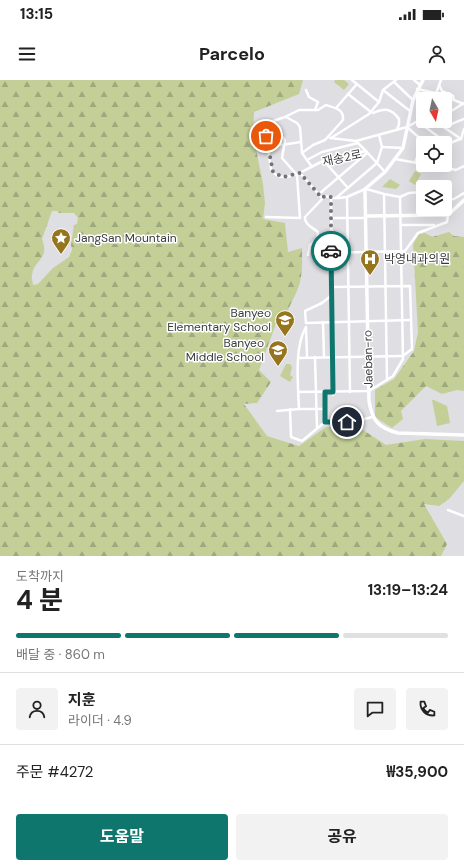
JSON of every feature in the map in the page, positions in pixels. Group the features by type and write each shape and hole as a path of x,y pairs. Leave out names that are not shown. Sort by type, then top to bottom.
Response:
{"main road":[{"path":"416,215 366,217 365,189 385,172 403,148 412,100 423,80"},
{"path":"452,211 464,200"},
{"name":"Jaeban-ro","path":"366,217 369,401 373,417"},
{"path":"373,417 382,427 398,433 464,435"}],"street":[{"path":"352,80 379,102"},
{"path":"414,80 418,87 433,92"},
{"path":"436,92 441,80"},
{"path":"372,112 379,102 383,90 395,81 412,100"},
{"path":"297,175 283,177 273,172 266,136 260,127 262,124 285,117 299,110 315,110 326,105 336,108 357,84"},
{"path":"439,85 442,91 453,96 454,100 464,103"},
{"path":"306,90 309,97 318,102 315,110"},
{"path":"383,90 410,111"},
{"path":"348,94 372,112"},
{"path":"452,110 464,103"},
{"path":"316,105 320,107 320,109"},
{"name":"재송2로","path":"325,140 343,120 342,112 336,108"},
{"path":"302,153 313,145 330,138 355,124 372,112 382,109 388,110 399,119 397,130"},
{"path":"285,117 297,123 300,130 302,153 312,166"},
{"path":"452,124 464,119"},
{"path":"266,217 300,218 297,175 282,158 284,140 282,135 268,122"},
{"path":"307,160 322,152 407,127 416,122"},
{"path":"407,127 417,136"},
{"path":"425,128 434,136"},
{"path":"444,128 461,139"},
{"path":"452,143 461,139 464,128"},
{"path":"335,198 376,163 382,147 379,134"},
{"path":"319,194 366,152 357,142 330,138"},
{"path":"268,147 301,142"},
{"path":"382,147 403,148"},
{"name":"재송2로","path":"297,175 324,161 366,152 385,172"},
{"path":"394,159 415,163"},
{"path":"324,161 348,188"},
{"path":"452,169 456,170 464,166"},
{"path":"300,173 322,198"},
{"path":"308,255 310,245 317,239 318,232 306,223 305,217 325,196 335,198 347,196 365,189 400,197 409,193 416,192"},
{"path":"452,199 464,193"},
{"path":"384,194 387,380"},
{"path":"347,196 350,392"},
{"path":"331,197 333,396"},
{"path":"298,392 369,391 393,376 403,359 400,197"},
{"path":"317,239 322,244 326,252 405,251 418,233 447,222 448,216"},
{"path":"331,218 366,217"},
{"path":"401,225 436,225"},
{"path":"298,358 403,356 412,349 410,286 332,287"},
{"path":"307,358 305,311 322,303 332,295"},
{"path":"306,323 410,320"},
{"path":"323,322 324,357"},
{"path":"299,409 298,358 299,348 306,327"},
{"path":"315,357 316,428"},
{"path":"325,392 325,422"},
{"path":"277,411 325,409"},
{"path":"290,410 291,436 302,441 325,422 356,421 373,417"},
{"path":"448,510 464,516"}],"green space":[{"path":"0,80 303,80 299,94 254,112 253,134 263,184 265,203 263,219 285,223 288,252 302,248 302,265 299,286 289,308 286,320 277,321 259,370 271,382 257,403 244,404 267,436 299,446 326,427 357,426 386,445 425,439 464,441 464,481 449,499 439,506 424,504 447,544 441,556 0,556","holes":["52,211 57,211 59,213 74,213 78,218 77,224 74,225 71,245 72,250 69,257 53,268 38,284 33,285 33,270 41,259 44,251 42,239"]},
{"path":"335,80 344,80 349,84 344,90 334,82"},
{"path":"415,171 421,174 418,180 416,180 415,185 409,181"},
{"path":"390,179 400,185 396,189 382,187"},
{"path":"449,232 454,236 464,237 464,391 457,390 442,394 426,386 401,411 403,419 392,428 375,417 375,390 394,379 414,351 418,332 413,244 419,234 425,233 432,237"},
{"path":"286,364 290,364 292,367 290,375 293,377 290,382 280,376"},
{"path":"432,400 447,406 450,423 437,426"}],"way so far":[{"path":"266,136 272,169 275,174 283,177 297,175 300,173 322,198 325,196 331,197 331,251"}],"place":[{"name":"JangSan Mountain","path":"61,255"},
{"name":"박영내과의원","path":"370,276"},
{"name":"Banyeo Elementary School","path":"285,337"},
{"name":"Banyeo Middle School","path":"278,367"}],"route":[{"path":"331,251 333,392 325,392 325,422 347,422"}]}
